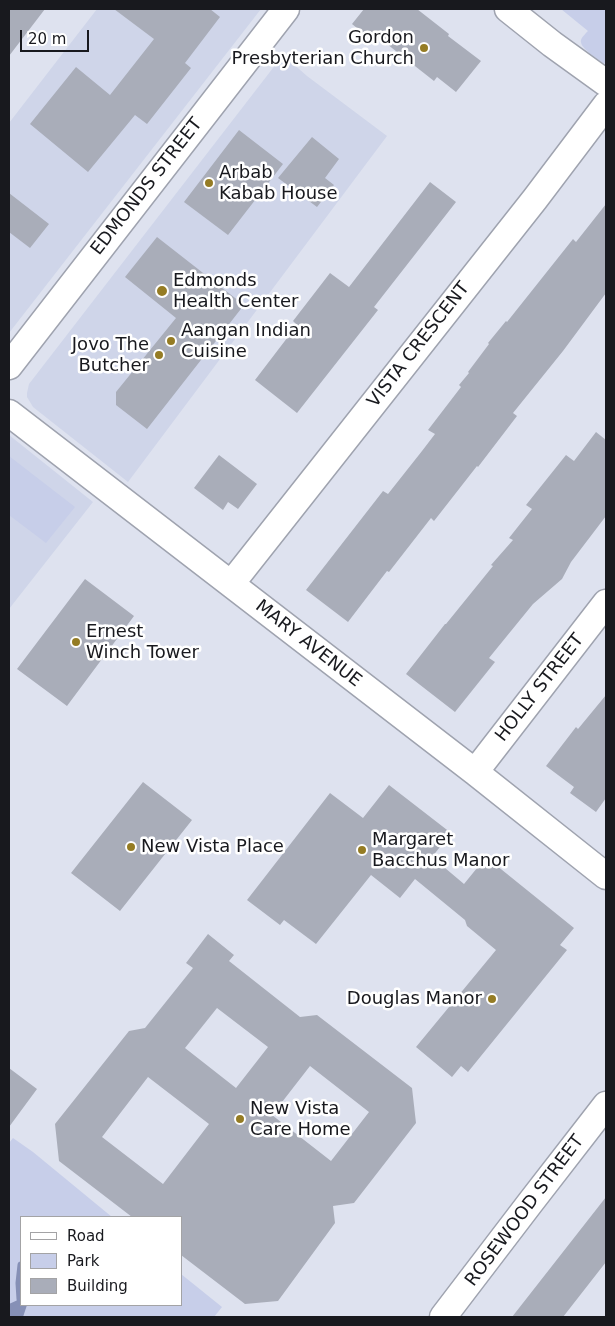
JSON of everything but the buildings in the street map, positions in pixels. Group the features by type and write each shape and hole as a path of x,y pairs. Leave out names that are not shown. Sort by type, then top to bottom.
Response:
{"street":[{"name":"EDMONDS STREET","path":"9,366 286,9"},
{"path":"508,9 606,83"},
{"name":"VISTA CRESCENT","path":"231,584 535,199 606,105"},
{"name":"MARY AVENUE","path":"9,413 475,772 606,876"},
{"name":"HOLLY STREET","path":"475,772 606,603"},
{"name":"ROSEWOOD STREET","path":"443,1317 606,1104"}],"shaded area":[{"path":"97,9 261,9 9,333 9,123"},
{"path":"283,55 307,76 387,136 128,482 33,407 27,397 29,384"},
{"path":"9,435 93,502 9,609"},
{"path":"20,1299 20,1306 27,1306 23,1317 9,1317 9,1304"}],"green space":[{"path":"561,9 606,9 606,64 593,56 581,43 583,36 588,31"},
{"path":"9,456 75,507 46,543 9,515"},
{"path":"13,1138 33,1152 111,1216 20,1216 20,1306 182,1306 182,1275 222,1307 214,1317 9,1317 9,1143"}],"waterway":[{"path":"20,1274 20,1299"}],"place":[{"name":"Gordon Presbyterian Church","path":"424,48"},
{"name":"Arbab Kabab House","path":"209,183"},
{"name":"Edmonds Health Center","path":"162,291"},
{"name":"Aangan Indian Cuisine","path":"171,341"},
{"name":"Jovo The Butcher","path":"159,355"},
{"name":"Ernest Winch Tower","path":"76,642"},
{"name":"New Vista Place","path":"131,847"},
{"name":"Margaret Bacchus Manor","path":"362,850"},
{"name":"Douglas Manor","path":"492,999"},
{"name":"New Vista Care Home","path":"240,1119"}]}
